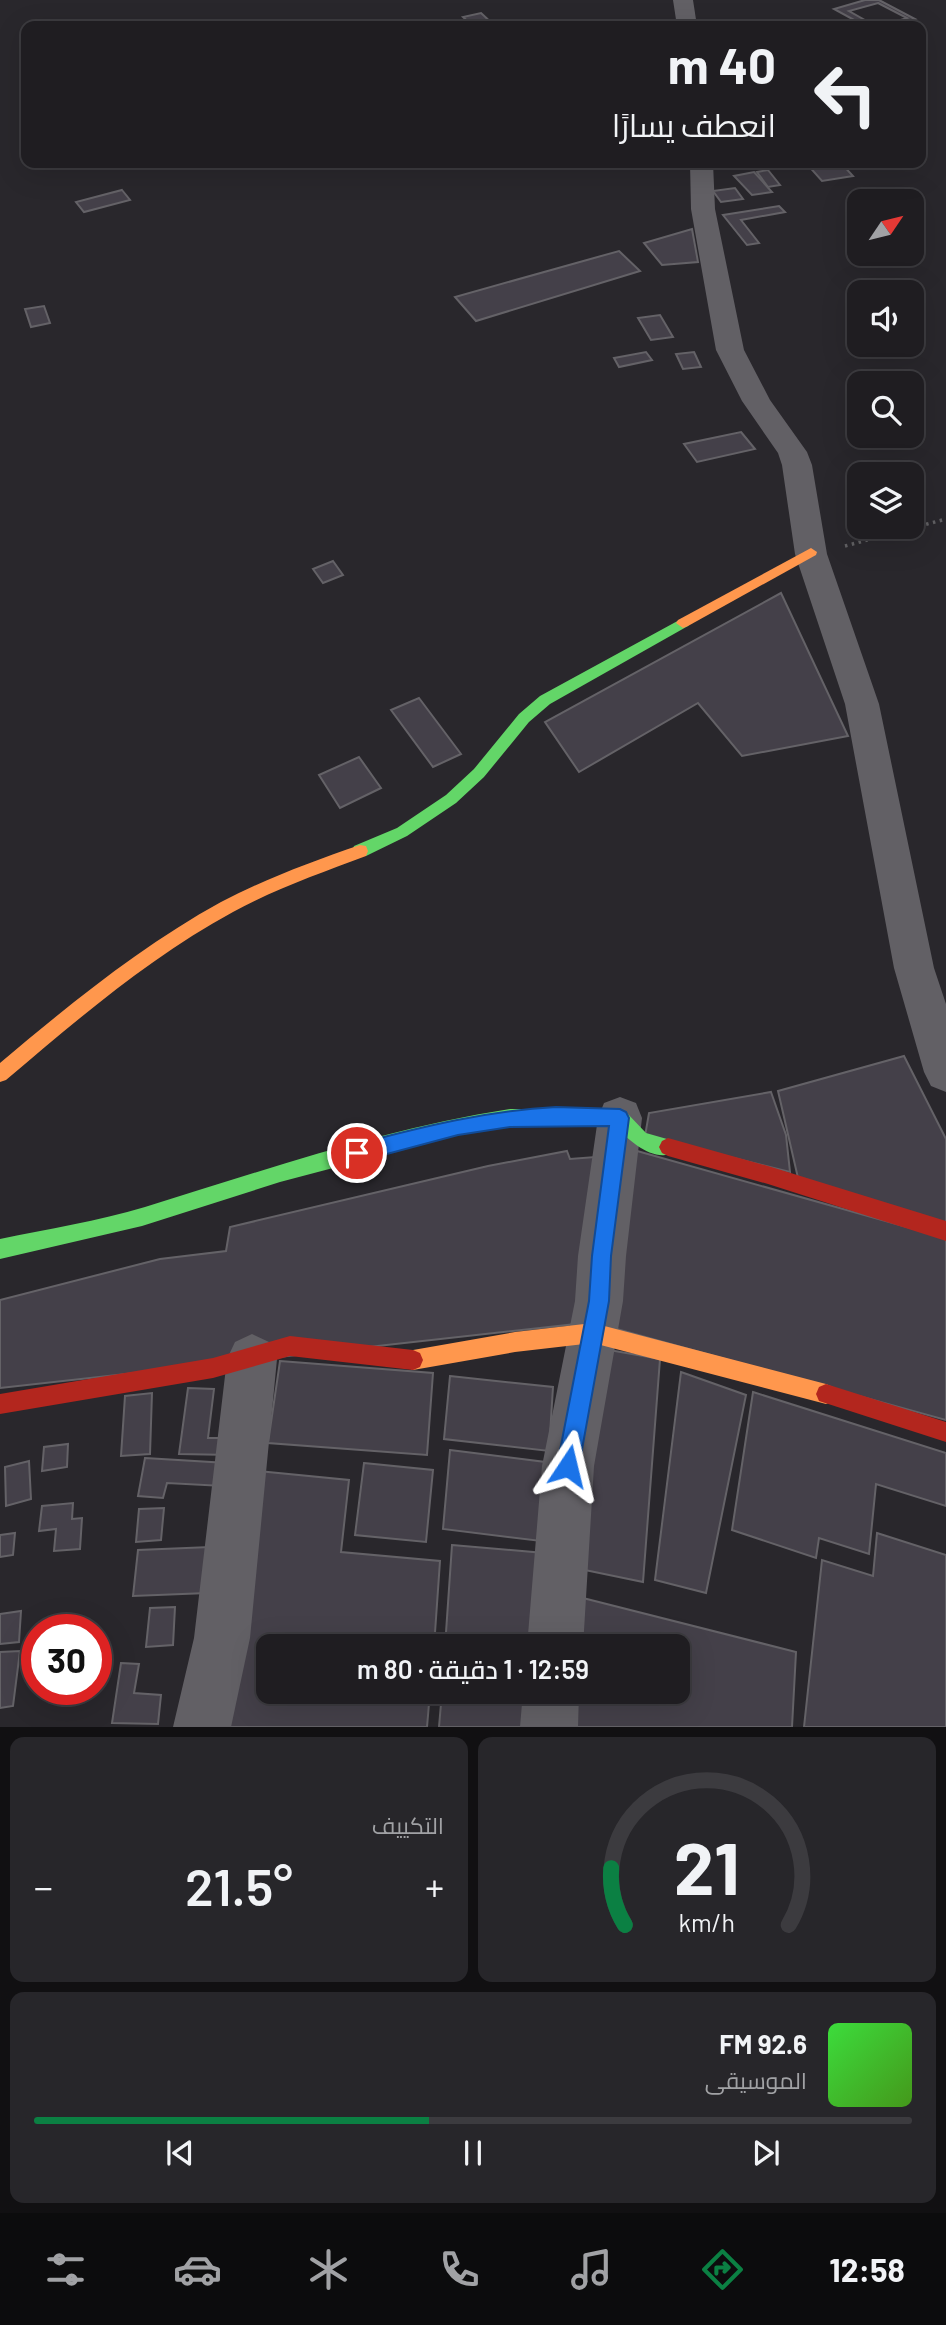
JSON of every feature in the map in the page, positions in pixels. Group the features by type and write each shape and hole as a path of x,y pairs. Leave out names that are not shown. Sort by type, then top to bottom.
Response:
{"street":[{"path":"683,0 686,21"},
{"path":"701,168 703,209 730,350 756,401 792,452 797,465 811,553 862,704 914,968 946,1072"},
{"path":"0,1074 112,982 225,909 265,888 377,845 419,822 472,781 523,716 545,700 811,553"},
{"path":"0,1249 142,1217 280,1173 458,1126 510,1118 556,1116 620,1118 641,1140 768,1175 946,1231"},
{"path":"556,1634 568,1466 593,1333 620,1118"},
{"path":"0,1404 213,1368 290,1346 413,1360 515,1342 593,1333 807,1388 946,1432"},
{"path":"202,1727 222,1638 252,1359"},
{"path":"549,1727 550,1704"}],"path":[{"path":"811,553 946,519"}],"building":[{"path":"865,0 879,0 915,19 898,21 907,18 878,3 849,11 867,21 856,21 834,9"},
{"path":"481,13 490,21 467,21 463,17"},
{"path":"810,168 846,168 853,176 822,181"},
{"path":"768,170 780,185 768,187 757,172"},
{"path":"754,172 772,192 752,195 734,176"},
{"path":"735,188 743,199 721,202 713,191"},
{"path":"122,190 130,200 84,212 76,202"},
{"path":"779,206 785,212 741,220 759,243 747,245 723,215"},
{"path":"692,229 698,262 662,265 644,243"},
{"path":"619,251 640,271 476,321 455,297"},
{"path":"44,306 50,323 31,327 25,309"},
{"path":"660,315 673,337 651,340 638,318"},
{"path":"646,352 652,360 619,367 614,358"},
{"path":"694,352 701,367 683,369 676,354"},
{"path":"741,432 755,449 697,462 684,444"},
{"path":"333,561 343,575 323,583 313,569"},
{"path":"781,593 848,736 742,756 698,703 579,772 545,722"},
{"path":"419,698 461,754 433,767 391,710"},
{"path":"359,757 381,788 340,808 319,775"},
{"path":"904,1056 946,1139 946,1223 798,1178 778,1091"},
{"path":"771,1092 786,1135 790,1172 645,1136 649,1113"},
{"path":"623,1147 946,1238 946,1420 602,1325"},
{"path":"567,1151 570,1159 608,1156 585,1323 0,1388 0,1300 160,1259 226,1251 230,1227 488,1166"},
{"path":"598,1348 660,1359 643,1582 575,1568"},
{"path":"280,1361 433,1373 427,1455 268,1443"},
{"path":"681,1372 746,1395 706,1593 655,1580"},
{"path":"450,1376 553,1387 549,1451 444,1439"},
{"path":"188,1388 214,1389 208,1438 234,1438 232,1455 179,1454"},
{"path":"753,1392 946,1453 946,1506 876,1484 869,1554 819,1538 816,1558 732,1530"},
{"path":"152,1393 150,1454 121,1456 125,1396"},
{"path":"68,1444 67,1467 42,1471 44,1447"},
{"path":"450,1450 553,1463 549,1542 443,1529"},
{"path":"145,1458 227,1463 223,1486 167,1483 163,1498 138,1496"},
{"path":"29,1461 31,1499 6,1506 5,1467"},
{"path":"364,1463 433,1470 426,1542 355,1535"},
{"path":"258,1471 349,1480 341,1552 440,1561 435,1634 256,1634 256,1704 429,1704 427,1727 218,1727"},
{"path":"73,1503 72,1519 82,1518 80,1549 54,1551 56,1529 39,1531 42,1506"},
{"path":"164,1508 161,1540 136,1542 139,1509"},
{"path":"15,1533 13,1555 0,1557 0,1535"},
{"path":"877,1533 946,1555 946,1727 804,1727 822,1560 873,1576"},
{"path":"452,1545 544,1553 541,1634 446,1634"},
{"path":"210,1547 207,1593 133,1596 138,1550"},
{"path":"579,1597 796,1652 792,1727 561,1727 564,1704 690,1704 690,1634 574,1634"},
{"path":"175,1607 173,1645 146,1647 150,1608"},
{"path":"21,1611 19,1642 0,1644 0,1614"},
{"path":"20,1651 13,1706 0,1708 0,1652"},
{"path":"121,1663 139,1664 134,1693 161,1695 158,1724 112,1723"},
{"path":"441,1704 540,1704 539,1727 439,1727"}],"traffic: fast":[{"path":"360,851 402,832 451,799 479,773 524,718 545,700 683,623"},
{"path":"0,1249 142,1217 280,1173 458,1126 510,1118 620,1118 641,1140 668,1147"}],"traffic: slow":[{"path":"683,623 811,552"},
{"path":"0,1074 109,984 196,925 260,891 360,851"},
{"path":"413,1360 515,1342 593,1333 826,1394"}],"traffic: jam":[{"path":"668,1147 768,1175 946,1231"},
{"path":"0,1404 213,1368 290,1346 413,1360"},
{"path":"826,1394 946,1432"}],"route":[{"path":"357,1153 458,1126 510,1118 620,1118 602,1256 599,1301 584,1368 568,1466"}]}
